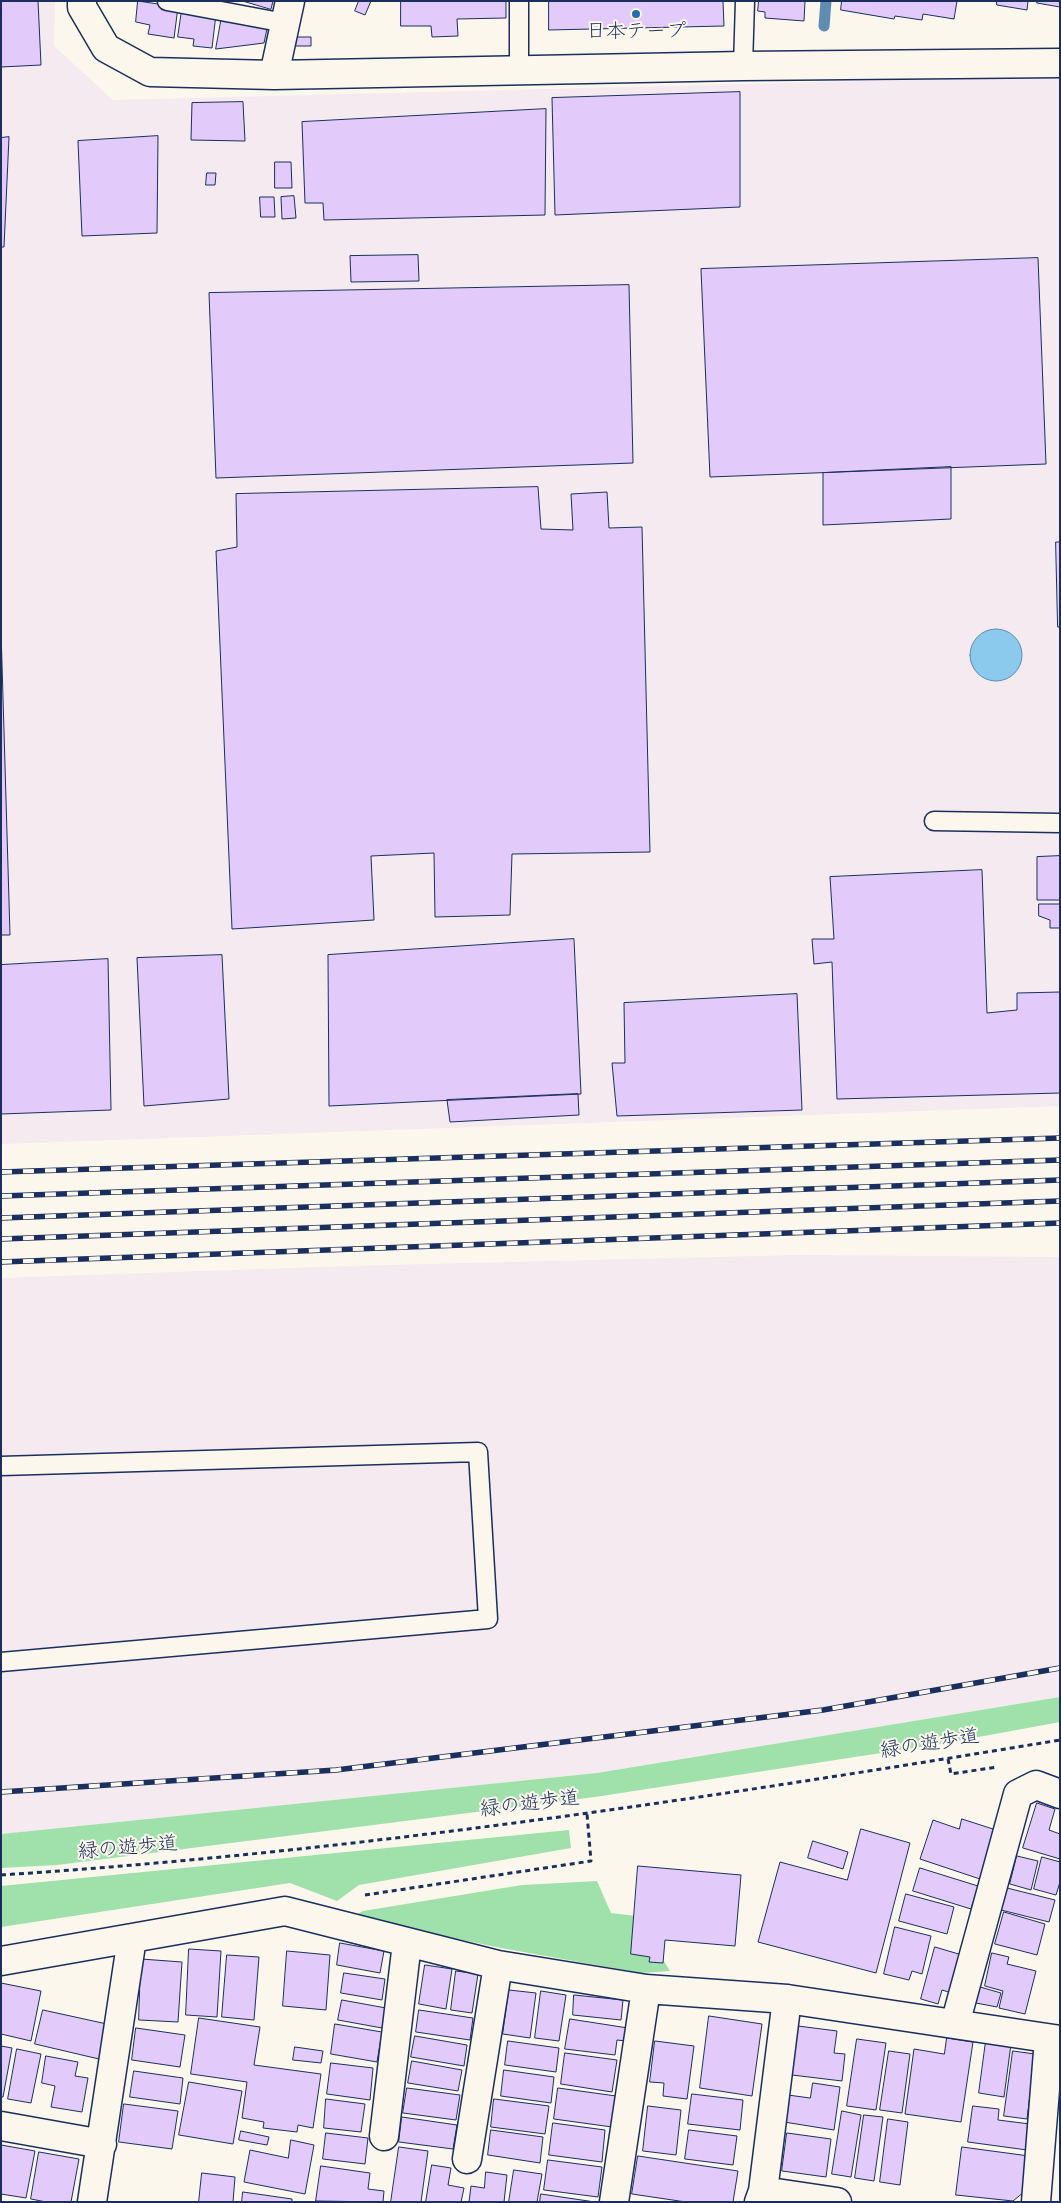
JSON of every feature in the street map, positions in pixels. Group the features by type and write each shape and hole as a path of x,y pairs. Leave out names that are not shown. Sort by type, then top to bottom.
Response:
{"street":[{"path":"82,1 82,8 106,48 150,72 274,75 743,66 1060,63"},
{"path":"274,75 288,12"},
{"path":"955,2024 1018,1794 1036,1785 1060,1794"},
{"path":"1,1961 285,1911 407,1943 498,1964 646,1989 787,1999 1054,2039 1036,2202"},
{"path":"92,2202 132,1938"},
{"path":"384,2136 407,1943"},
{"path":"467,2160 498,1964"},
{"path":"614,2202 646,1989"},
{"path":"787,1999 761,2196 837,2202"},
{"path":"1,2126 102,2144"}],"lane":[{"path":"168,1 288,12"},
{"path":"519,1 519,70"},
{"path":"743,66 745,1"},
{"path":"934,821 1060,824"},
{"path":"1,1466 478,1452 488,1619 1,1662"}],"path":[{"name":"緑の遊歩道","path":"1,1875 316,1847 587,1814 1060,1740"},
{"path":"362,1896 591,1861 587,1814"}],"shaded area":[{"path":"1,1 55,1 54,46 113,100 1060,76 1060,1106 1,1144"},
{"path":"798,1255 1060,1257 1060,1697 597,1773 1,1834 1,1278 348,1266"}],"green space":[{"path":"1060,1697 1060,1722 946,1743 595,1797 57,1865 1,1868 1,1834 597,1773"},
{"path":"569,1830 571,1848 359,1885 337,1901 290,1883 1,1927 1,1886"},
{"path":"597,1881 611,1913 636,1916 670,1971 641,1973 501,1948 352,1917 363,1911 522,1885"}],"water":[{"path":"996,629 1006,631 1014,637 1020,645 1022,655 1020,665 1014,673 1006,679 996,681 986,679 978,673 972,665 970,655 972,645 978,637 986,631"}],"building":[{"path":"1,1 38,1 41,65 1,67"},
{"path":"138,1 178,7 174,38 148,34 150,25 136,22"},
{"path":"243,1 273,1 271,9"},
{"path":"359,1 371,1 365,15 355,11"},
{"path":"401,1 506,1 506,18 457,19 458,36 432,37 431,26 401,26"},
{"name":"日本テープ","path":"549,1 723,1 724,26 549,30"},
{"path":"759,1 805,1 804,21 765,18 765,12 758,11"},
{"path":"842,1 957,1 954,19 923,14 922,20 895,16 894,19 841,10"},
{"path":"997,1 1028,1 1027,10 997,5"},
{"path":"1038,1 1060,1 1060,7 1037,3"},
{"path":"182,10 216,14 212,48 193,46 194,39 178,37"},
{"path":"222,16 268,24 264,43 216,49"},
{"path":"295,37 311,37 311,46 295,46"},
{"path":"740,92 740,207 555,215 552,98"},
{"path":"243,102 245,141 191,140 192,103"},
{"path":"546,109 545,215 324,220 323,203 305,203 302,122"},
{"path":"158,136 157,233 82,236 78,141"},
{"path":"9,137 4,247 1,247 1,138"},
{"path":"275,162 291,162 292,188 275,188"},
{"path":"207,173 216,173 215,185 206,185"},
{"path":"294,196 296,218 282,219 281,197"},
{"path":"260,197 274,197 275,217 261,217"},
{"path":"418,255 419,281 351,282 350,256"},
{"path":"1038,258 1046,464 710,477 701,269"},
{"path":"629,285 633,463 216,478 209,293"},
{"path":"951,467 951,519 823,525 823,473"},
{"path":"538,487 541,529 573,530 571,494 607,492 609,528 642,527 650,852 512,854 510,915 435,917 434,853 371,856 374,920 232,929 216,551 237,547 236,494"},
{"path":"1056,542 1060,542 1060,627 1058,627"},
{"path":"1,630 10,935 1,935"},
{"path":"1060,856 1060,900 1037,900 1037,857"},
{"path":"982,870 987,1013 1017,1010 1017,993 1060,992 1060,1093 837,1099 832,962 814,964 812,939 834,939 830,877"},
{"path":"1039,904 1060,904 1060,928 1050,928 1050,920 1039,916"},
{"path":"574,939 581,1094 329,1106 328,955"},
{"path":"222,955 229,1099 144,1106 137,958"},
{"path":"108,959 111,1110 1,1114 1,965"},
{"path":"797,994 802,1110 617,1116 612,1063 625,1063 624,1003"},
{"path":"578,1094 579,1115 450,1122 447,1100"},
{"path":"1037,1803 1055,1809 1049,1830 1060,1834 1060,1859 1023,1848"},
{"path":"962,1819 996,1830 980,1879 920,1859 933,1820 959,1829"},
{"path":"861,1829 910,1843 876,1973 758,1942 780,1862 847,1880"},
{"path":"813,1841 848,1852 843,1869 808,1858"},
{"path":"1017,1856 1038,1861 1031,1890 1010,1884"},
{"path":"1042,1857 1060,1862 1060,1882 1056,1895 1034,1889"},
{"path":"638,1866 741,1875 735,1946 665,1940 663,1963 649,1962 650,1957 631,1954"},
{"path":"920,1868 978,1886 971,1909 913,1891"},
{"path":"1007,1888 1055,1900 1049,1922 1001,1910"},
{"path":"906,1894 954,1907 947,1934 899,1921"},
{"path":"1004,1912 1045,1924 1037,1955 995,1944"},
{"path":"895,1927 931,1936 922,1974 912,1971 909,1980 884,1974"},
{"path":"340,1943 384,1951 380,1973 337,1965"},
{"path":"935,1947 962,1955 952,1993 942,1990 938,2004 921,1999"},
{"path":"189,1949 221,1951 217,2017 186,2015"},
{"path":"287,1951 330,1955 326,2010 283,2006"},
{"path":"992,1953 1009,1957 1007,1964 1036,1971 1025,2014 999,2008 1003,1991 985,1986"},
{"path":"227,1955 259,1957 254,2020 222,2017"},
{"path":"141,1959 182,1962 178,2022 139,2020"},
{"path":"425,1965 452,1969 446,2009 419,2004"},
{"path":"456,1971 478,1974 472,2013 451,2010"},
{"path":"344,1973 385,1979 382,2000 341,1993"},
{"path":"1,1983 41,1991 31,2041 1,2034"},
{"path":"980,1987 1001,1993 997,2007 976,2003"},
{"path":"509,1990 536,1993 530,2038 503,2034"},
{"path":"541,1991 566,1995 559,2041 535,2038"},
{"path":"574,1995 623,2000 621,2020 573,2015"},
{"path":"342,2000 386,2008 382,2028 338,2020"},
{"path":"43,2010 107,2024 99,2059 35,2044"},
{"path":"419,2010 473,2018 470,2040 416,2032"},
{"path":"709,2016 762,2024 752,2096 700,2088"},
{"path":"199,2018 260,2027 254,2065 321,2074 313,2128 298,2125 297,2132 263,2128 264,2122 242,2118 247,2082 191,2074"},
{"path":"570,2019 628,2028 626,2041 617,2040 615,2055 565,2049"},
{"path":"335,2024 382,2032 377,2062 331,2054"},
{"path":"798,2026 837,2031 834,2053 845,2054 842,2081 792,2075"},
{"path":"136,2028 185,2035 180,2067 132,2060"},
{"path":"415,2036 467,2045 464,2066 411,2057"},
{"path":"947,2038 973,2042 961,2122 905,2114 914,2049 944,2054"},
{"path":"857,2039 886,2043 876,2110 847,2106"},
{"path":"508,2041 559,2048 556,2072 505,2065"},
{"path":"655,2041 694,2046 687,2099 663,2096 664,2083 650,2082"},
{"path":"986,2041 1011,2044 1004,2097 979,2093"},
{"path":"1,2046 12,2048 3,2097 1,2097"},
{"path":"295,2047 323,2051 321,2063 293,2060"},
{"path":"17,2049 41,2054 31,2103 8,2099"},
{"path":"889,2051 910,2054 902,2113 880,2110"},
{"path":"1013,2051 1035,2054 1027,2119 1004,2116"},
{"path":"565,2053 617,2060 612,2092 561,2084"},
{"path":"46,2056 78,2062 75,2076 88,2078 82,2112 51,2107 55,2086 42,2083"},
{"path":"412,2061 462,2070 458,2091 408,2083"},
{"path":"331,2063 373,2068 370,2100 327,2094"},
{"path":"504,2070 554,2077 551,2103 501,2096"},
{"path":"134,2071 183,2078 180,2104 130,2097"},
{"path":"189,2082 242,2091 233,2144 179,2135"},
{"path":"813,2083 840,2087 834,2130 784,2122 788,2095 810,2098"},
{"path":"407,2088 460,2095 456,2120 403,2113"},
{"path":"558,2088 616,2096 612,2127 554,2119"},
{"path":"692,2094 743,2100 740,2130 688,2124"},
{"path":"326,2099 365,2104 361,2132 324,2128"},
{"path":"494,2099 549,2106 545,2134 491,2127"},
{"path":"124,2104 178,2111 172,2149 119,2142"},
{"path":"648,2106 681,2110 676,2155 643,2151"},
{"path":"973,2106 999,2109 998,2120 1030,2124 1027,2150 968,2142"},
{"path":"842,2111 861,2115 851,2177 832,2174"},
{"path":"864,2115 883,2117 874,2181 855,2178"},
{"path":"402,2117 457,2125 453,2149 399,2142"},
{"path":"888,2119 908,2122 900,2185 880,2182"},
{"path":"553,2123 605,2130 602,2162 549,2155"},
{"path":"491,2130 543,2137 540,2163 488,2155"},
{"path":"689,2130 737,2136 733,2165 685,2159"},
{"path":"241,2131 269,2137 267,2145 239,2140"},
{"path":"326,2133 368,2138 365,2164 323,2159"},
{"path":"787,2133 831,2139 826,2177 782,2171"},
{"path":"291,2140 314,2145 305,2194 244,2182 250,2150 288,2158"},
{"path":"1,2145 35,2151 26,2198 1,2194"},
{"path":"399,2147 428,2151 421,2202 391,2202"},
{"path":"962,2147 1029,2156 1024,2192 1013,2201 956,2195"},
{"path":"39,2152 79,2159 71,2202 46,2202 31,2199"},
{"path":"638,2156 738,2171 733,2202 686,2202 632,2194"},
{"path":"548,2160 602,2167 598,2197 544,2190"},
{"path":"432,2165 451,2168 448,2185 464,2188 461,2202 426,2202"},
{"path":"321,2166 370,2173 368,2189 384,2191 383,2202 316,2201"},
{"path":"514,2170 542,2174 537,2202 509,2202"},
{"path":"486,2172 507,2175 504,2202 469,2202 471,2186 484,2188"},
{"path":"202,2173 235,2177 233,2202 199,2202"},
{"path":"243,2192 292,2199 292,2202 242,2202"},
{"path":"541,2194 595,2202 540,2202"}],"waterway":[{"path":"824,26 826,1"}],"railway":[{"path":"1,1172 1060,1138"},
{"path":"1,1196 1060,1160"},
{"path":"1,1218 1060,1180"},
{"path":"1,1239 1060,1201"},
{"path":"1,1262 1060,1223"},
{"path":"1,1792 336,1770 823,1710 1060,1668"}],"place":[{"name":"日本テープ","path":"636,14"}]}
